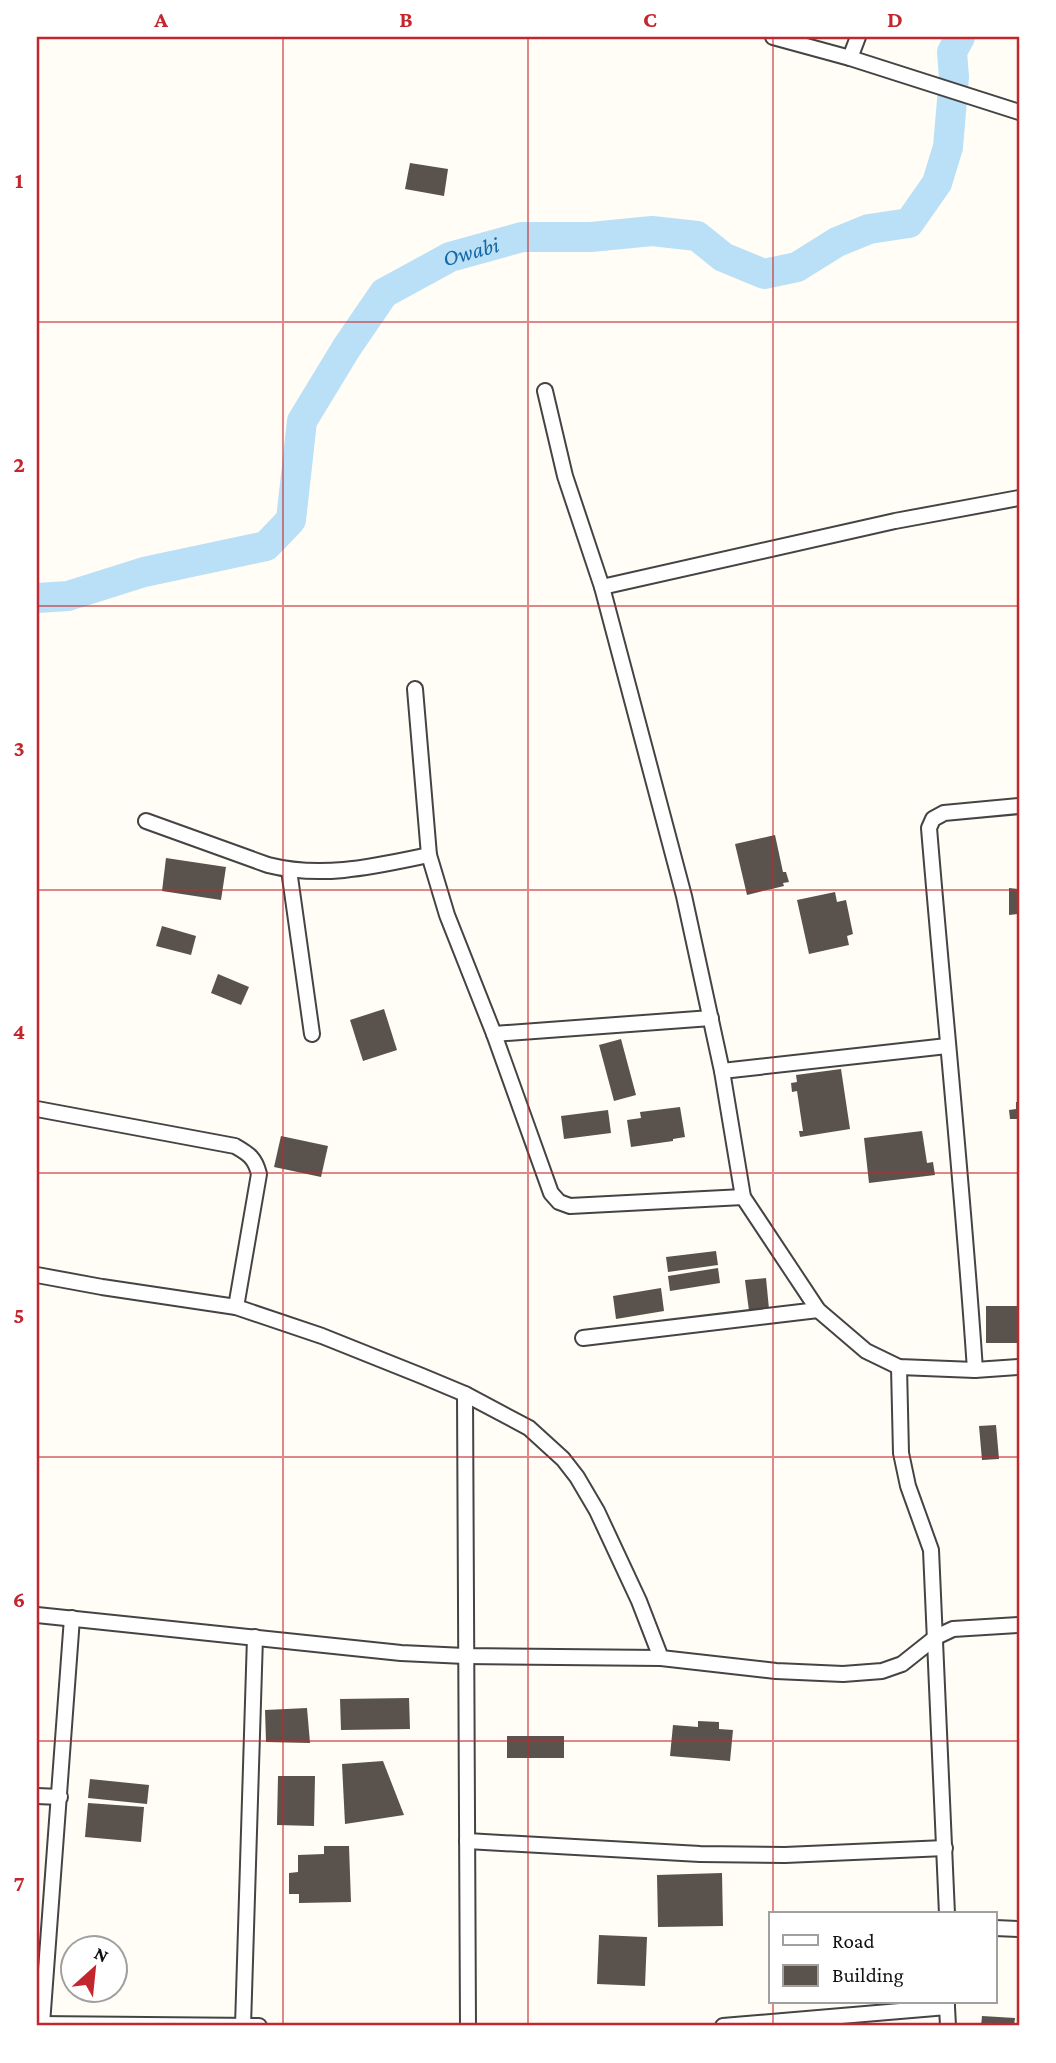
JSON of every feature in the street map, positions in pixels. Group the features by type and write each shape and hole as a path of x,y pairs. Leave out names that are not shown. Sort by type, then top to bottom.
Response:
{"street":[{"path":"774,37 1019,112"},
{"path":"849,58 858,37"},
{"path":"545,391 565,476 602,587 684,896 722,1071 743,1197 818,1310 866,1351 899,1367 975,1370 1019,1367"},
{"path":"602,587 895,521 1019,498"},
{"path":"415,689 429,855 447,915 494,1034 551,1193 559,1202 569,1206 743,1197"},
{"path":"975,1370 963,1202 929,828 933,819 944,813 1019,806"},
{"path":"146,821 289,870 357,870 429,855"},
{"path":"289,870 312,1034"},
{"path":"494,1034 710,1018"},
{"path":"722,1071 947,1046"},
{"path":"37,1109 235,1146 252,1156 259,1174 236,1307"},
{"path":"37,1275 236,1307 322,1336 465,1394 529,1428 563,1459 597,1511 661,1658"},
{"path":"583,1338 818,1310"},
{"path":"899,1367 901,1453 908,1486 931,1550 947,1912"},
{"path":"465,1394 468,2026"},
{"path":"37,1615 401,1653 661,1658 776,1671 843,1674 882,1671 902,1664 936,1637 953,1629 1019,1625"},
{"path":"72,1618 60,1797 39,2024 259,2026"},
{"path":"243,2026 255,1637"},
{"path":"37,1796 60,1797"},
{"path":"467,1841 701,1854 785,1855 945,1848"},
{"path":"996,1928 1019,1929"},
{"path":"723,2026 947,2004 948,2026"}],"building":[{"path":"410,163 448,169 444,196 405,189"},
{"path":"775,835 783,872 786,872 789,882 783,883 784,886 747,895 735,844"},
{"path":"166,858 226,867 221,900 162,891"},
{"path":"1009,888 1019,889 1019,914 1009,915"},
{"path":"835,892 837,902 846,900 853,934 847,936 849,945 809,954 797,900"},
{"path":"162,926 196,936 191,955 156,946"},
{"path":"218,974 249,987 241,1005 211,993"},
{"path":"384,1009 397,1050 363,1061 350,1020"},
{"path":"621,1039 636,1095 614,1101 599,1045"},
{"path":"841,1069 850,1129 800,1137 799,1131 803,1131 797,1091 792,1092 791,1083 797,1082 796,1075"},
{"path":"1016,1102 1019,1102 1019,1130 1017,1119 1010,1119 1009,1110 1016,1109"},
{"path":"680,1107 685,1137 631,1147 627,1120 641,1118 640,1112"},
{"path":"608,1110 611,1133 564,1139 561,1116"},
{"path":"922,1131 927,1163 933,1162 935,1175 869,1183 864,1138"},
{"path":"281,1136 328,1146 321,1177 274,1167"},
{"path":"716,1251 718,1265 668,1272 666,1257"},
{"path":"718,1268 720,1283 670,1291 668,1276"},
{"path":"766,1278 769,1309 749,1311 745,1280"},
{"path":"661,1288 664,1311 616,1319 613,1296"},
{"path":"986,1306 1019,1306 1019,1343 986,1343"},
{"path":"996,1425 999,1459 982,1460 979,1426"},
{"path":"409,1698 410,1729 341,1730 340,1699"},
{"path":"307,1708 310,1743 266,1742 265,1710"},
{"path":"698,1721 719,1722 719,1729 733,1730 730,1761 670,1756 673,1725 698,1727"},
{"path":"507,1736 564,1736 564,1758 507,1758"},
{"path":"383,1761 404,1815 345,1824 342,1764"},
{"path":"278,1776 315,1776 314,1826 277,1825"},
{"path":"90,1779 149,1785 147,1804 88,1798"},
{"path":"88,1803 144,1807 141,1842 85,1837"},
{"path":"324,1846 349,1846 351,1902 299,1903 299,1894 289,1894 289,1873 298,1872 298,1855 324,1854"},
{"path":"722,1873 723,1926 658,1927 657,1875"},
{"path":"599,1935 647,1937 645,1986 597,1984"},
{"path":"982,2016 1015,2018 1014,2026 981,2026"}],"waterway":[{"name":"Owabi","path":"37,598 68,596 144,572 266,546 291,520 302,421 347,347 384,293 450,257 522,237 591,237 652,231 697,236 723,257 764,274 797,267 837,242 869,229 909,223 937,183 948,147 954,77 952,52 960,37"}]}
